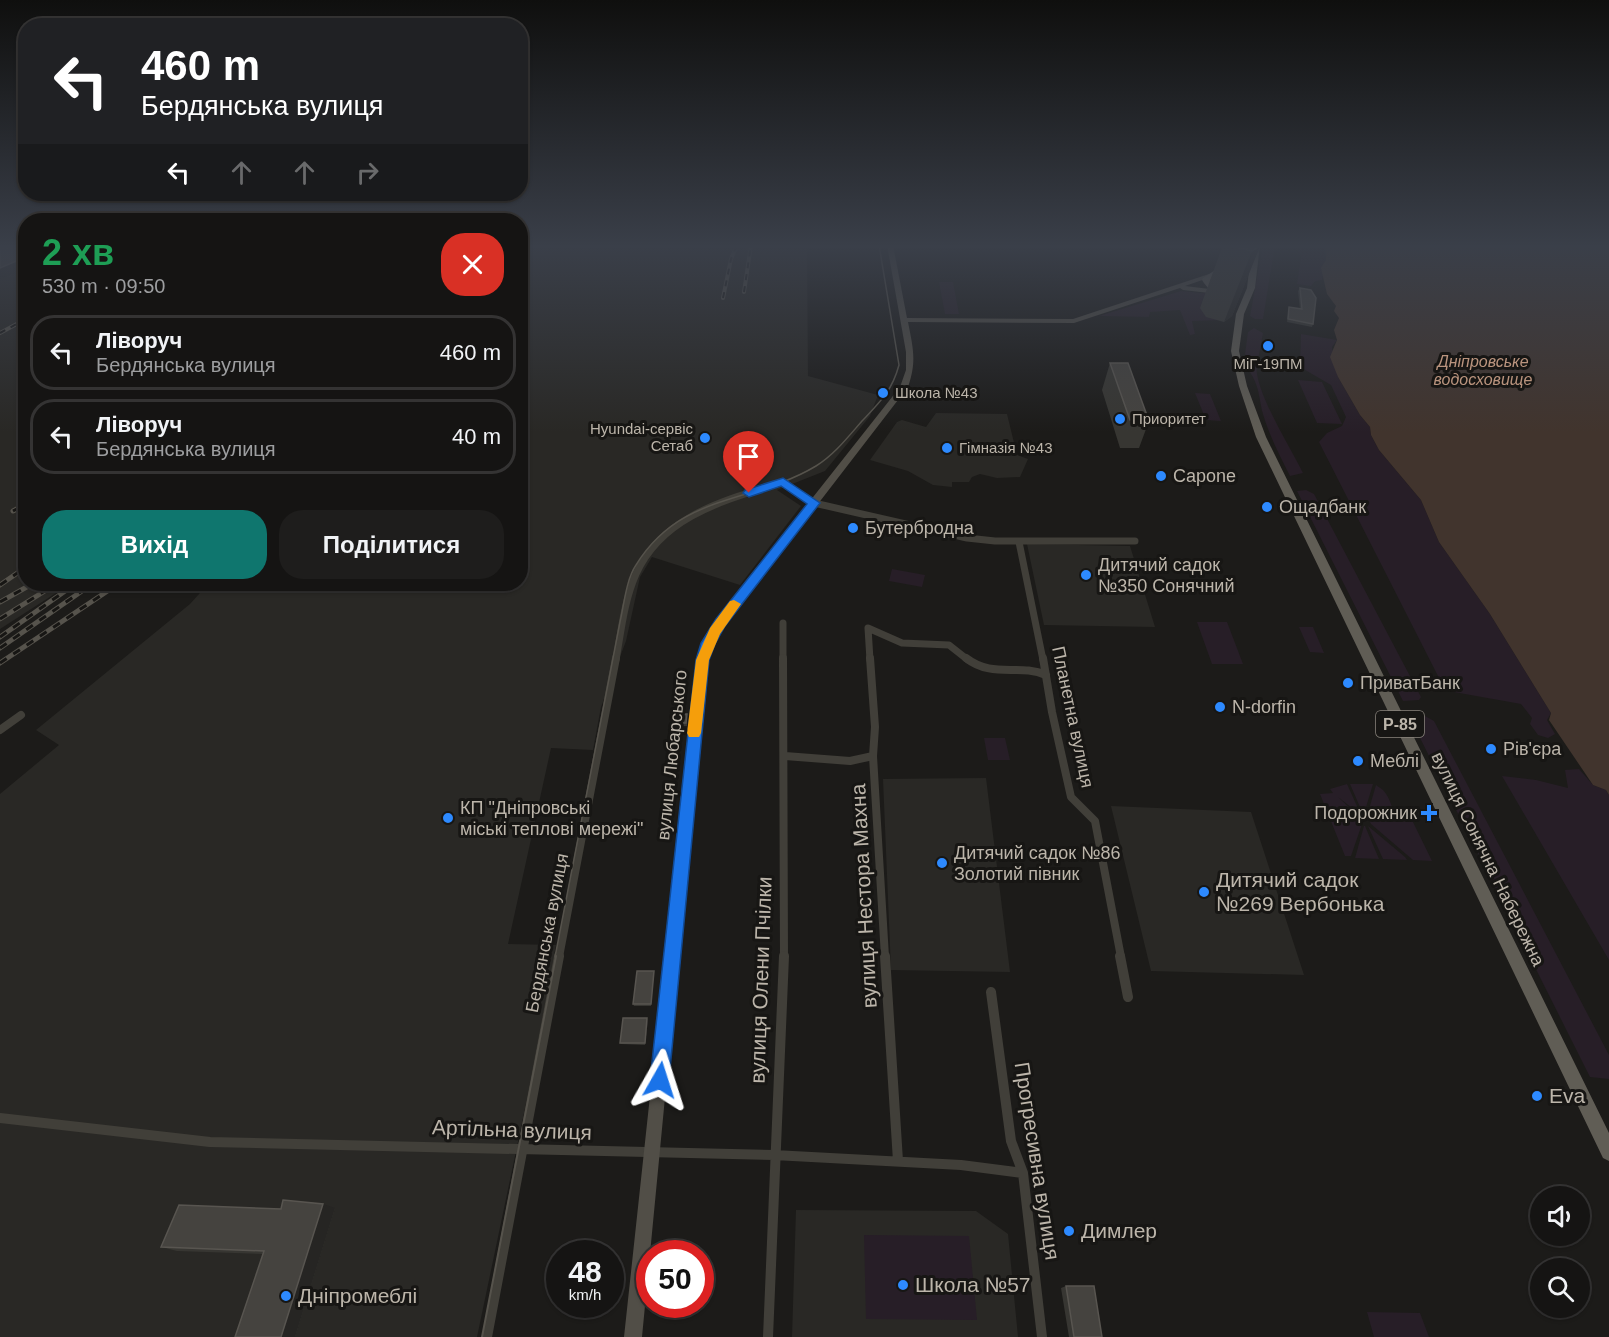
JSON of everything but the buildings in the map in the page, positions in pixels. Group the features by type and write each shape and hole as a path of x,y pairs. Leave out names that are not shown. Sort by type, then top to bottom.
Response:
{"main road":[{"name":"вулиця Любарського","path":"633,1337 702,660 708,643 720,623 904,387 910,361 903,307"},
{"path":"906,320 1066,322 1114,307"},
{"name":"вулиця Сонячна Набережна","path":"1238,307 1240,315"},
{"name":"вулиця Сонячна Набережна","path":"1243,307 1235,351 1236,363 1261,437 1609,1152"}],"street":[{"name":"Бердянська вулиця","path":"487,1337 634,572 645,554 661,536 680,522 712,505 783,482 814,503"},
{"path":"814,503 967,538 1019,542 1135,542"},
{"name":"Планетна вулиця","path":"1019,542 1071,797 1095,821 1128,997"},
{"name":"вулиця Олени Пчілки","path":"768,1337 784,961 783,623"},
{"name":"вулиця Нестора Махна","path":"898,1161 873,756 875,727 868,628 902,643 949,645 977,667 996,671 1037,671 1046,675"},
{"path":"0,730 21,715"},
{"path":"785,756 850,761 873,756"},
{"name":"Прогресивна вулиця","path":"991,992 1011,1141 1023,1173 1042,1337"},
{"name":"Артільна вулиця","path":"0,1118 210,1142 774,1155 898,1161 1023,1173"}],"shaded area":[{"path":"0,307 18,307 18,591 59,591 0,629"},
{"path":"528,307 807,307 808,376 878,395 870,416 825,471 777,490 801,506 740,585 652,557 640,577 626,641 601,707 593,750 551,748 508,944 556,945 528,1094 477,1337 0,1337 0,794 59,745 36,730 190,604 202,591 528,591"},
{"path":"944,307 958,307 959,314 945,314"},
{"path":"1127,307 1219,307 1224,320 1192,321 1195,334 1190,335 1180,310 1150,312 1149,317 1099,316"},
{"path":"1252,307 1265,307 1263,319 1250,316"},
{"path":"1254,328 1263,333 1258,360 1249,359 1245,354 1248,332"},
{"path":"1301,334 1337,340 1332,347 1338,377 1360,415 1370,427 1371,435 1379,450 1421,500 1439,542 1490,614 1551,713 1547,720 1555,734 1548,738 1538,735 1530,724 1532,718 1521,704 1454,692 1438,676 1319,442 1327,433 1342,426 1346,417 1331,385 1300,367"},
{"path":"1257,364 1257,374 1266,403 1303,473 1290,476 1268,430 1257,386 1248,369"},
{"path":"1298,380 1322,382 1342,424 1317,423"},
{"path":"1195,393 1210,394 1221,421 1206,420"},
{"name":"Гімназія №43","path":"936,413 1007,414 1017,455 1028,459 1020,477 997,478 980,474 972,477 969,482 952,482 952,487 933,485 908,471 870,460 897,422 902,420 926,427"},
{"path":"1306,490 1314,494 1421,697 1419,700 1403,701 1297,491"},
{"name":"Дитячий садок №350 Сонячний","path":"1027,544 1130,546 1155,627 1044,625"},
{"path":"892,569 925,575 922,587 889,581"},
{"path":"1197,622 1227,622 1243,664 1212,664"},
{"path":"1299,627 1313,627 1324,653 1310,652"},
{"path":"1408,714 1425,716 1434,721 1609,1055 1609,1079 1590,1077"},
{"path":"984,738 1005,738 1010,760 988,760"},
{"path":"1579,769 1593,785 1606,790 1609,795 1609,960 1502,776 1536,780 1568,788 1565,770"},
{"name":"Дитячий садок №86 Золотий півник","path":"986,778 1010,972 891,970 883,779"},
{"path":"1347,784 1361,815 1338,797 1358,816 1362,824 1351,856 1345,856 1320,794 1333,793 1330,789"},
{"path":"1350,784 1373,784 1364,814 1363,814"},
{"path":"1376,785 1387,795 1395,813 1412,820 1432,861 1413,860 1371,824 1367,816"},
{"name":"Дитячий садок №269 Вербонька","path":"1111,806 1251,812 1304,975 1151,971"},
{"path":"1365,826 1379,859 1355,858"},
{"path":"1368,826 1405,857 1407,860 1383,859"},
{"name":"Школа №57","path":"796,1210 976,1211 1008,1234 1018,1337 792,1337"},
{"path":"864,1235 969,1236 977,1320 866,1319"},
{"path":"1367,1312 1420,1313 1429,1337 1374,1337"}],"water":[{"name":"Дніпровське водосховище","path":"1335,307 1609,307 1609,795 1606,790 1593,785 1549,720 1551,713 1490,614 1439,542 1421,500 1379,450 1371,435 1370,427 1360,415 1338,377 1330,357 1337,340 1334,330 1339,318 1334,311"}],"tram line":[{"path":"555,957 624,600 636,565 654,541 674,524 719,502 792,478 829,457 885,396 893,382 899,365 889,307"},
{"path":"482,1337 556,956"}],"railway":[{"path":"0,333 18,323"},
{"path":"13,511 18,508"},
{"path":"0,585 18,573"},
{"path":"0,602 20,591"},
{"path":"0,619 45,591"},
{"path":"0,637 65,591"},
{"path":"0,648 82,591"},
{"path":"0,663 108,591"}],"slow traffic":[{"path":"694,733 702,660 714,632 734,604"}],"place":[{"name":"МіГ-19ПМ","path":"1268,346"},
{"name":"Школа №43","path":"883,393"},
{"name":"Приоритет","path":"1120,419"},
{"name":"Hyundai-сервіс Сетаб","path":"705,438"},
{"name":"Гімназія №43","path":"947,448"},
{"name":"Capone","path":"1161,476"},
{"name":"Ощадбанк","path":"1267,507"},
{"name":"Бутербродна","path":"853,528"},
{"name":"Дитячий садок №350 Сонячний","path":"1086,575"},
{"name":"ПриватБанк","path":"1348,683"},
{"name":"N-dorfin","path":"1220,707"},
{"name":"Рів'єра","path":"1491,749"},
{"name":"Меблі","path":"1358,761"},
{"name":"Подорожник","path":"1429,813"},
{"name":"КП \"Дніпровські міські теплові мережі\"","path":"448,818"},
{"name":"Дитячий садок №86 Золотий півник","path":"942,863"},
{"name":"Дитячий садок №269 Вербонька","path":"1204,892"},
{"name":"Eva","path":"1537,1096"},
{"name":"Димлер","path":"1069,1231"},
{"name":"Школа №57","path":"903,1285"},
{"name":"Дніпромеблі","path":"286,1296"}],"route":[{"path":"660,1080 702,660 708,643 720,623 814,503 783,482 749,493"}]}
